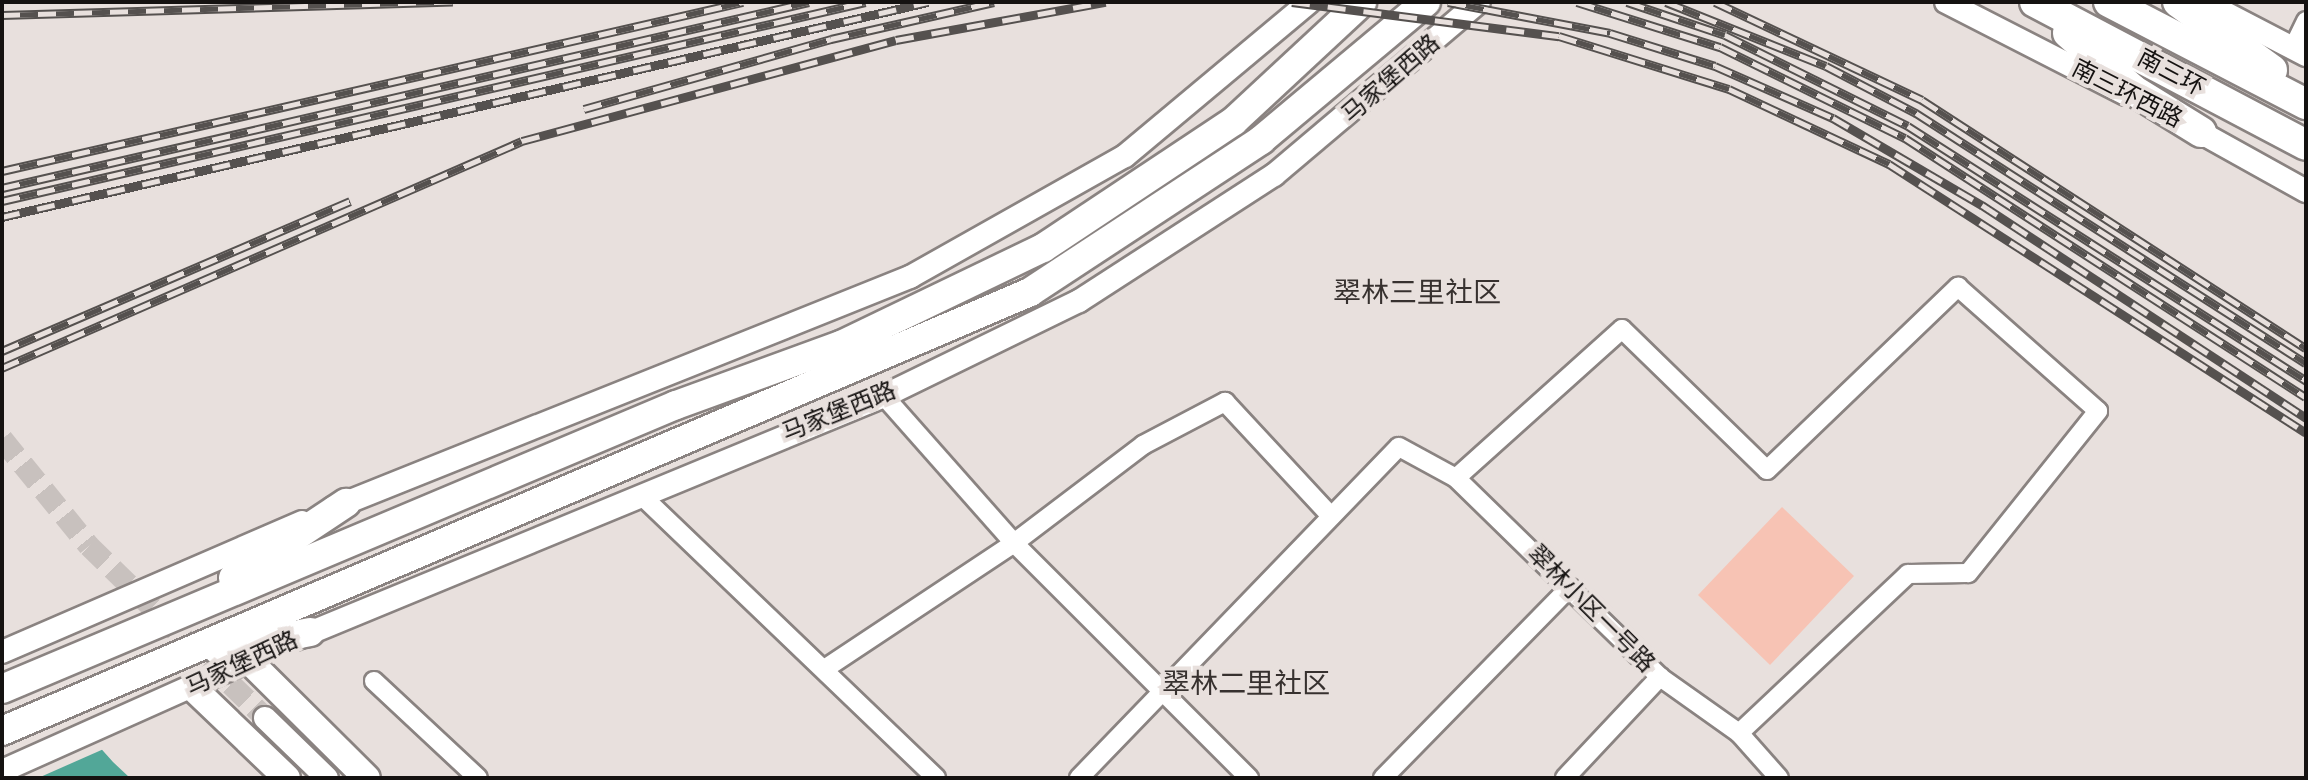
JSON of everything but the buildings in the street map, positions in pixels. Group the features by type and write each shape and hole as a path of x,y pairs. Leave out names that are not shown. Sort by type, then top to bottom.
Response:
{"highway":[{"path":"2024,2 2133,90 2201,132"},
{"name":"南三环","path":"2035,2 2306,145"},
{"name":"南三环","path":"2109,2 2306,104"},
{"path":"2178,2 2306,94"}],"main road":[{"path":"2,689 80,653 176,616 676,405 841,345 1043,248 1234,121 1362,2"},
{"name":"马家堡西路","path":"2,731 108,683 1030,292 1261,140 1426,2"},
{"path":"176,616 346,503"},
{"path":"166,660 310,632"},
{"path":"249,661 367,778"},
{"path":"193,688 287,778"}],"street":[{"path":"2,652 346,503 910,277 1125,156 1309,2"},
{"name":"马家堡西路","path":"2,771 193,688 310,632 884,396 1079,301 1183,236 1322,137 1479,2"},
{"name":"南三环西路","path":"1946,2 2201,132 2306,191"},
{"path":"2204,2 2299,51 2306,21"},
{"path":"1456,478 1622,329 1767,470 1958,287 2098,411 1968,573 1908,574 1739,733"},
{"path":"884,396 1014,543 1159,695 1249,778"},
{"path":"826,668 1014,543 1143,445 1225,402 1331,516 1079,778"},
{"name":"翠林小区一号路","path":"1331,516 1399,447 1456,478 1660,677 1739,733 1779,778"},
{"path":"641,495 826,668 936,778"},
{"path":"1383,778 1570,587"},
{"path":"1565,778 1660,677"},
{"path":"374,681 478,778"},
{"path":"265,718 327,778"}],"shaded area":[{"path":"1782,507 1854,576 1770,665 1698,595"},
{"path":"2,638 113,762 130,778 27,778"}],"pier":[{"path":"2,634 106,748 38,778 21,778 2,760"}],"tunnel":[{"path":"2,439 89,546 265,718"}],"railway":[{"path":"2,15 453,2"},
{"path":"2,171 743,2"},
{"path":"2,188 809,2"},
{"path":"2,201 865,2"},
{"path":"2,217 928,2"},
{"path":"584,109 831,39 994,2"},
{"path":"2,368 522,141 896,40 1106,2"},
{"path":"1292,2 1559,36 1729,89 1889,164 2306,433"},
{"path":"1448,2 1610,33 1715,66 1833,118 1982,205 2306,418"},
{"path":"1577,2 1720,47 1905,138 2306,397"},
{"path":"1627,2 1725,35 1908,126 2306,381"},
{"path":"1666,2 1826,66 1916,113 2306,363"},
{"path":"1715,2 1922,100 2306,348"},
{"path":"2,351 350,201"}],"district":[{"name":"翠林三里社区","path":"1417,294"},
{"name":"翠林二里社区","path":"1246,685"}]}
